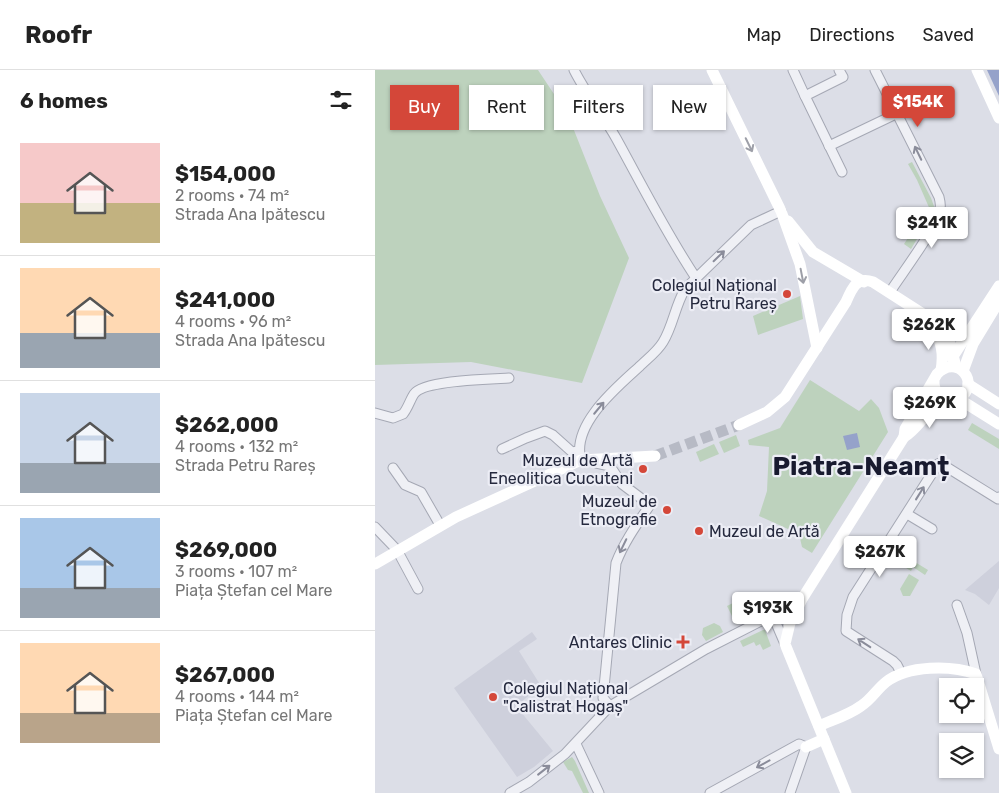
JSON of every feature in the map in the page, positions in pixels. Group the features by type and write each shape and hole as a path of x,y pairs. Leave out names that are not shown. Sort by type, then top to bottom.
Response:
{"main road":[{"path":"713,70 781,211 800,264 817,348"},
{"path":"977,70 999,118"},
{"path":"781,211 813,252 845,272 861,285 921,317 930,325 941,344 943,356 951,369 966,375 969,384 966,393 953,400 934,406 911,433 904,437"},
{"path":"739,424 767,412 785,397 846,302 867,280 890,292 955,335 963,336 969,332"},
{"path":"846,302 861,285"},
{"path":"951,369 954,354 999,286"},
{"path":"846,793 785,644 787,630 799,604 904,437 905,428 934,380 951,369 973,344 999,301"},
{"path":"940,325 949,340 954,354"},
{"path":"934,380 938,395 953,400 999,424"},
{"path":"969,384 999,404"},
{"path":"375,564 440,525 581,457 655,456"},
{"path":"819,726 862,706 884,683 901,673 909,670 966,670 976,674 996,723 999,749"},
{"path":"806,747 824,739"}],"street":[{"path":"574,70 601,113 658,216 696,278"},
{"path":"793,70 842,172"},
{"path":"805,96 843,77 839,70"},
{"path":"875,70 898,112 939,197 941,206 930,230 890,292"},
{"path":"829,146 898,112"},
{"path":"581,457 583,432 594,414 663,342 685,289 751,225 781,211"},
{"path":"375,412 393,418 403,414 414,394 426,387 448,382 509,378"},
{"path":"502,449 545,431 553,435 572,452 592,463 610,466 622,484 650,505 621,548 616,564 603,698 610,706"},
{"path":"901,673 893,661 846,631 847,615 853,597 940,463 999,498"},
{"path":"393,468 405,485 421,492 440,525"},
{"path":"907,514 932,529"},
{"path":"375,527 397,550 418,589"},
{"path":"510,793 529,782 565,754 610,706 706,649 794,604 799,604"},
{"path":"957,605 967,633 976,674"},
{"path":"773,616 785,644"},
{"path":"576,744 599,793"},
{"path":"710,793 799,744 806,747 790,793"}],"shaded area":[{"path":"999,561 999,588 989,605 975,594 965,590"},
{"name":"Colegiul Național \"Calistrat Hogaș\"","path":"532,632 537,639 519,651 541,686 516,706 553,751 534,767 517,777 454,688"}],"green space":[{"path":"375,70 538,70 554,94 554,130 574,130 600,196 629,258 582,383 471,362 375,365"},
{"path":"912,162 935,209 911,249 904,244 919,221 923,223 931,212 908,164"},
{"path":"800,296 803,319 758,335 753,316"},
{"path":"810,380 859,411 871,399 879,408 888,432 812,553 802,547 799,534 759,516 767,491 769,447 749,445 748,440 780,428"},
{"path":"972,423 999,439 999,449 968,430"},
{"path":"736,435 740,446 724,453 719,442"},
{"path":"714,444 719,454 700,462 696,452"},
{"path":"893,540 896,542 892,548 928,570 925,575 913,567 911,571 885,555"},
{"path":"909,574 919,580 910,596 903,596 900,589"},
{"path":"751,594 760,612 736,624 727,606"},
{"path":"714,623 720,626 723,632 706,641 702,635 703,628"},
{"path":"765,630 771,646 763,650 760,644 756,646 754,642 743,647 740,641"},
{"path":"572,757 589,793 583,793 572,771 568,770 563,762"}],"water":[{"path":"987,70 999,70 999,96"},
{"path":"857,433 860,447 847,450 843,436"}],"tunnel":[{"path":"655,456 739,425"}],"place":[{"name":"Colegiul Național Petru Rareș","path":"787,294"},
{"name":"Muzeul de Artă Eneolitica Cucuteni","path":"643,469"},
{"name":"Muzeul de Etnografie","path":"667,510"},
{"name":"Muzeul de Artă","path":"699,531"},
{"name":"Antares Clinic","path":"683,642"},
{"name":"Colegiul Național \"Calistrat Hogaș\"","path":"493,697"}],"district":[{"name":"Piatra-Neamț","path":"861,466"}]}
